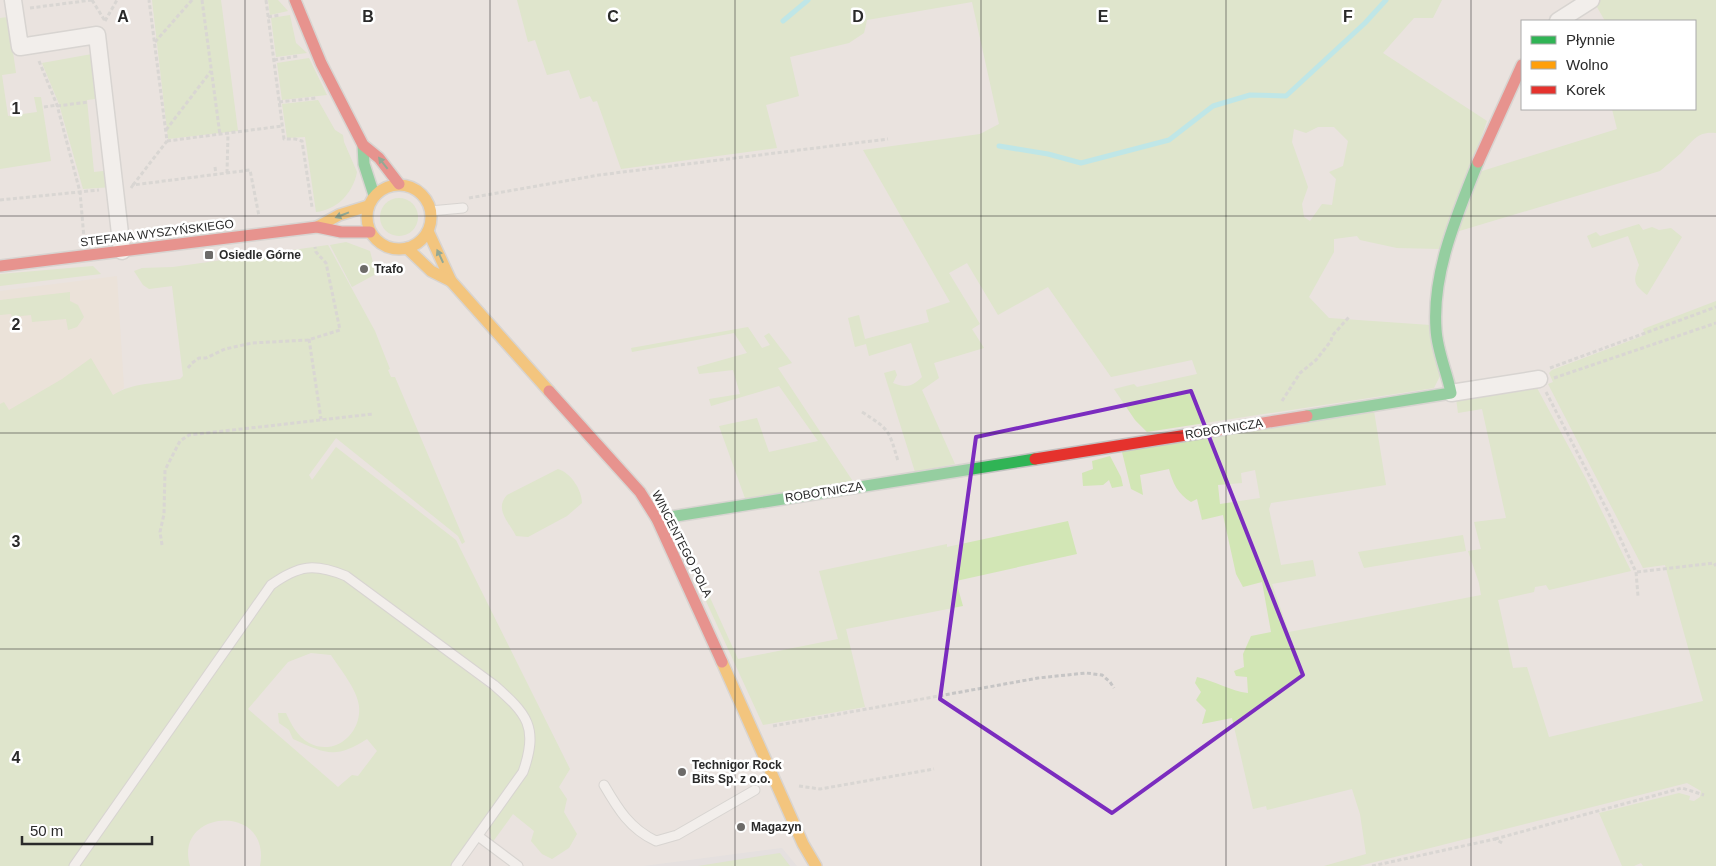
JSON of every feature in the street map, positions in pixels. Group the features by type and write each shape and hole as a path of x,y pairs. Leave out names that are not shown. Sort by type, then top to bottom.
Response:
{"street":[{"path":"295,0 321,63 363,145 379,158 399,184 416,190 423,196 430,211 428,231 416,244 407,248 389,248 381,244 370,232 366,221 368,206 374,195 381,189 399,184"},
{"path":"1560,20 1592,0"},
{"path":"14,7 20,47 97,35 104,100 122,189 122,251"},
{"path":"1521,67 1481,155 1448,243 1437,291 1436,330 1451,393 1538,379"},
{"path":"363,145 364,164 374,195"},
{"name":"STEFANA WYSZYŃSKIEGO","path":"317,227 339,215 368,206"},
{"name":"STEFANA WYSZYŃSKIEGO","path":"0,266 317,227 341,232 370,232"},
{"name":"WINCENTEGO POLA","path":"428,231 451,281 640,492 657,519 803,844 816,866"},
{"name":"WINCENTEGO POLA","path":"407,248 431,270 451,281"},
{"name":"ROBOTNICZA","path":"657,519 902,476 1277,421 1451,393"}],"lane":[{"path":"430,211 463,208"},
{"path":"74,866 271,585 288,573 305,568 324,567 346,576 494,685 525,717 531,731 529,755 523,772 456,866"},
{"path":"604,784 620,813 640,833 656,841 678,835 755,790"},
{"path":"478,836 518,866"}],"path":[{"path":"14,7 92,0"},
{"path":"105,21 117,0"},
{"path":"133,185 166,141 150,0"},
{"path":"154,42 192,0"},
{"path":"202,0 220,135"},
{"path":"266,0 284,139 295,138 302,141 313,215"},
{"path":"33,45 57,106 80,192 84,243"},
{"path":"165,131 211,71"},
{"path":"279,102 338,96"},
{"path":"44,107 104,100"},
{"path":"166,141 282,126"},
{"path":"227,173 228,134"},
{"path":"452,210 457,200 599,176 888,139"},
{"path":"215,167 216,174"},
{"path":"0,200 122,189 133,185 250,170 260,222"},
{"path":"188,368 199,358 206,358 225,349 252,343 274,343 309,339 340,330 326,263 316,252 314,243"},
{"path":"1538,379 1548,369 1716,307"},
{"path":"1277,421 1283,398 1300,373 1316,360 1331,342 1332,336 1349,317"},
{"path":"1538,379 1548,380 1716,323"},
{"path":"309,339 322,420"},
{"path":"1538,379 1567,430 1636,572 1638,596"},
{"path":"862,412 884,425 890,433 902,476"},
{"path":"162,545 160,532 164,514 165,470 180,441 189,435 373,414"},
{"path":"1636,572 1714,563 1716,566"},
{"path":"772,726 1038,678 1077,674 1102,675 1114,688"},
{"path":"792,784 820,789 934,769"},
{"path":"1372,866 1495,839 1682,788 1704,795"},
{"path":"1495,839 1504,844"}],"highlighted area":[{"path":"1191,391 1303,675 1112,813 940,699 976,437"}],"shaded area":[{"path":"117,276 124,388 0,471 0,291"},
{"path":"782,848 797,866 644,866"}],"green space":[{"path":"152,0 221,0 238,131 168,139"},
{"path":"268,0 278,0 288,11 270,15"},
{"path":"517,0 1442,0 1433,18 1414,18 1383,53 1487,121 1442,249 1397,248 1360,240 1357,236 1334,239 1334,252 1309,297 1329,318 1430,325 1442,372 1434,388 1147,432 1135,420 1114,389 1134,384 1137,387 1197,374 1192,360 1111,377 1048,287 998,315 967,263 949,273 980,324 972,329 984,348 934,363 939,378 922,390 955,464 915,472 884,373 895,370 897,375 893,383 902,386 912,385 922,377 911,343 869,356 866,344 855,347 848,318 859,315 865,339 929,322 926,310 950,302 863,150 980,134 999,124 972,2 867,20 864,33 849,43 790,57 799,96 766,105 777,148 621,169 597,101 593,102 590,96 580,99 569,70 547,75 535,40 528,42","holes":["1318,127 1334,127 1348,141 1343,166 1329,172 1336,179 1332,205 1322,204 1310,221 1304,217 1302,204 1308,187 1292,142 1294,129 1306,133"]},
{"path":"1593,0 1716,0 1716,133 1700,135 1660,171 1456,232 1479,172 1617,129 1612,110 1696,110 1696,20 1604,20"},
{"path":"290,15 296,43 307,53 276,57 271,18"},
{"path":"8,17 16,73 2,75 8,116 37,112 34,97 41,97 51,161 0,169 0,18"},
{"path":"92,54 103,98 87,100 94,172 112,170 113,187 83,189 59,104 42,63"},
{"path":"309,58 327,95 282,100 277,63"},
{"path":"318,100 335,130 343,135 344,142 357,172 352,187 343,199 331,208 316,212 305,137 287,138 282,104"},
{"path":"399,198 412,204 418,217 412,230 399,236 386,230 380,217 386,204"},
{"path":"1639,224 1643,230 1652,227 1659,230 1671,228 1682,237 1647,295 1639,288 1635,279 1639,265 1628,236 1592,248 1587,236 1596,232 1600,236"},
{"path":"346,242 370,251 376,274 352,287 330,245"},
{"path":"328,245 375,331 390,369 388,370 391,377 395,377 465,542 462,544 458,536 336,438 309,475 312,480 336,447 456,540 570,769 559,787 567,799 564,812 577,834 569,848 552,859 542,854 531,841 534,831 513,814 492,843 489,826 517,788 527,771 533,754 534,737 529,720 516,702 496,683 347,573 287,571 250,612 69,866 0,866 0,404 4,402 9,410 62,379 91,358 113,395 137,386 180,379 183,376 172,286 149,289 143,285 134,271 142,268 173,267"},
{"path":"93,266 101,274 0,286 0,274"},
{"path":"70,292 70,301 78,305 84,317 77,327 68,330 66,319 32,322 31,315 12,317 11,314 0,315 0,300"},
{"path":"1716,301 1716,866 1643,866 1641,863 1634,866 1622,866 1599,813 1679,793 1690,796 1689,800 1694,801 1700,797 1701,791 1687,783 1359,866 1324,866 1366,854 1360,814 1352,789 1267,810 1266,806 1253,809 1232,718 1202,724 1206,710 1196,700 1201,692 1195,683 1197,677 1248,693 1247,677 1236,676 1234,671 1244,667 1243,654 1251,636 1271,632 1262,582 1243,587 1236,574 1223,515 1202,520 1197,499 1191,502 1179,492 1169,469 1140,475 1143,495 1131,489 1122,452 1374,411 1386,485 1271,503 1269,509 1281,565 1313,560 1316,576 1272,584 1289,632 1481,595 1468,551 1481,549 1474,522 1506,518 1482,409 1458,413 1456,398 1526,386 1537,388 1586,479 1631,571 1549,590 1546,585 1535,587 1534,592 1498,600 1513,668 1527,667 1549,737 1703,701 1665,565 1643,568 1548,384 1553,382 1549,373 1552,370 1645,335 1643,329","holes":["1255,470 1260,498 1220,504 1218,485 1242,483 1241,473"]},
{"path":"748,327 762,348 770,345 764,336 769,333 792,363 778,368 854,483 746,501 719,426 757,418 769,452 818,441 779,386 711,406 709,399 740,394 733,370 699,374 697,367 747,353 734,333 632,352 631,348"},
{"path":"1110,456 1121,477 1123,486 1112,488 1109,480 1103,485 1083,486 1082,473 1093,469 1092,461"},
{"path":"558,469 567,474 575,483 582,498 582,503 567,516 528,537 516,536 504,516 502,510 503,500 507,495"},
{"path":"1068,521 1077,554 956,581 963,606 846,629 865,707 763,725 671,525 676,523 738,659 838,639 819,571 947,544 947,547"},
{"path":"1463,535 1466,551 1364,568 1358,552"},
{"path":"324,571 344,579 510,704 522,720 527,735 527,742 520,769 451,866 260,866 260,845 252,831 239,823 223,821 208,824 195,833 189,847 190,866 78,866 273,588 297,575","holes":["311,653 331,655 352,686 359,706 359,716 356,725 345,740 337,745 328,747 319,747 309,743 301,737 286,713 278,713 279,723 289,730 293,739 314,748 323,751 339,752 347,750 367,739 377,751 358,776 352,775 338,787 248,709 288,662"]},
{"path":"780,853 790,866 698,866"}],"waterway":[{"path":"783,21 808,0"},
{"path":"999,146 1048,154 1081,163 1169,140 1213,106 1250,95 1286,96 1365,23 1386,0"}],"traffic: fast":[{"path":"363,145 364,164 374,195"},
{"path":"1307,416 1451,393 1440,353 1436,329 1438,286 1454,223 1478,162"},
{"path":"657,519 1035,459"}],"traffic: slow":[{"path":"393,185 405,185 422,194 429,205 431,217 429,229 422,240 405,249 393,249 381,244 372,235 367,223 367,211 372,199 381,190 393,185"},
{"path":"317,227 339,215 368,206"},
{"path":"428,231 451,281 549,391"},
{"path":"407,248 431,271 451,281"},
{"path":"722,662 803,844 816,866"}],"traffic: jam":[{"path":"295,0 321,63 363,145 379,158 399,184"},
{"path":"1478,162 1521,67"},
{"path":"0,266 317,227 341,232 370,232"},
{"path":"549,391 640,492 657,519 722,662"},
{"path":"1035,459 1307,416"}],"place":[{"name":"Osiedle Górne","path":"209,255"},
{"name":"Trafo","path":"364,269"},
{"name":"Technigor Rock Bits Sp. z o.o.","path":"682,772"},
{"name":"Magazyn","path":"741,827"}]}
